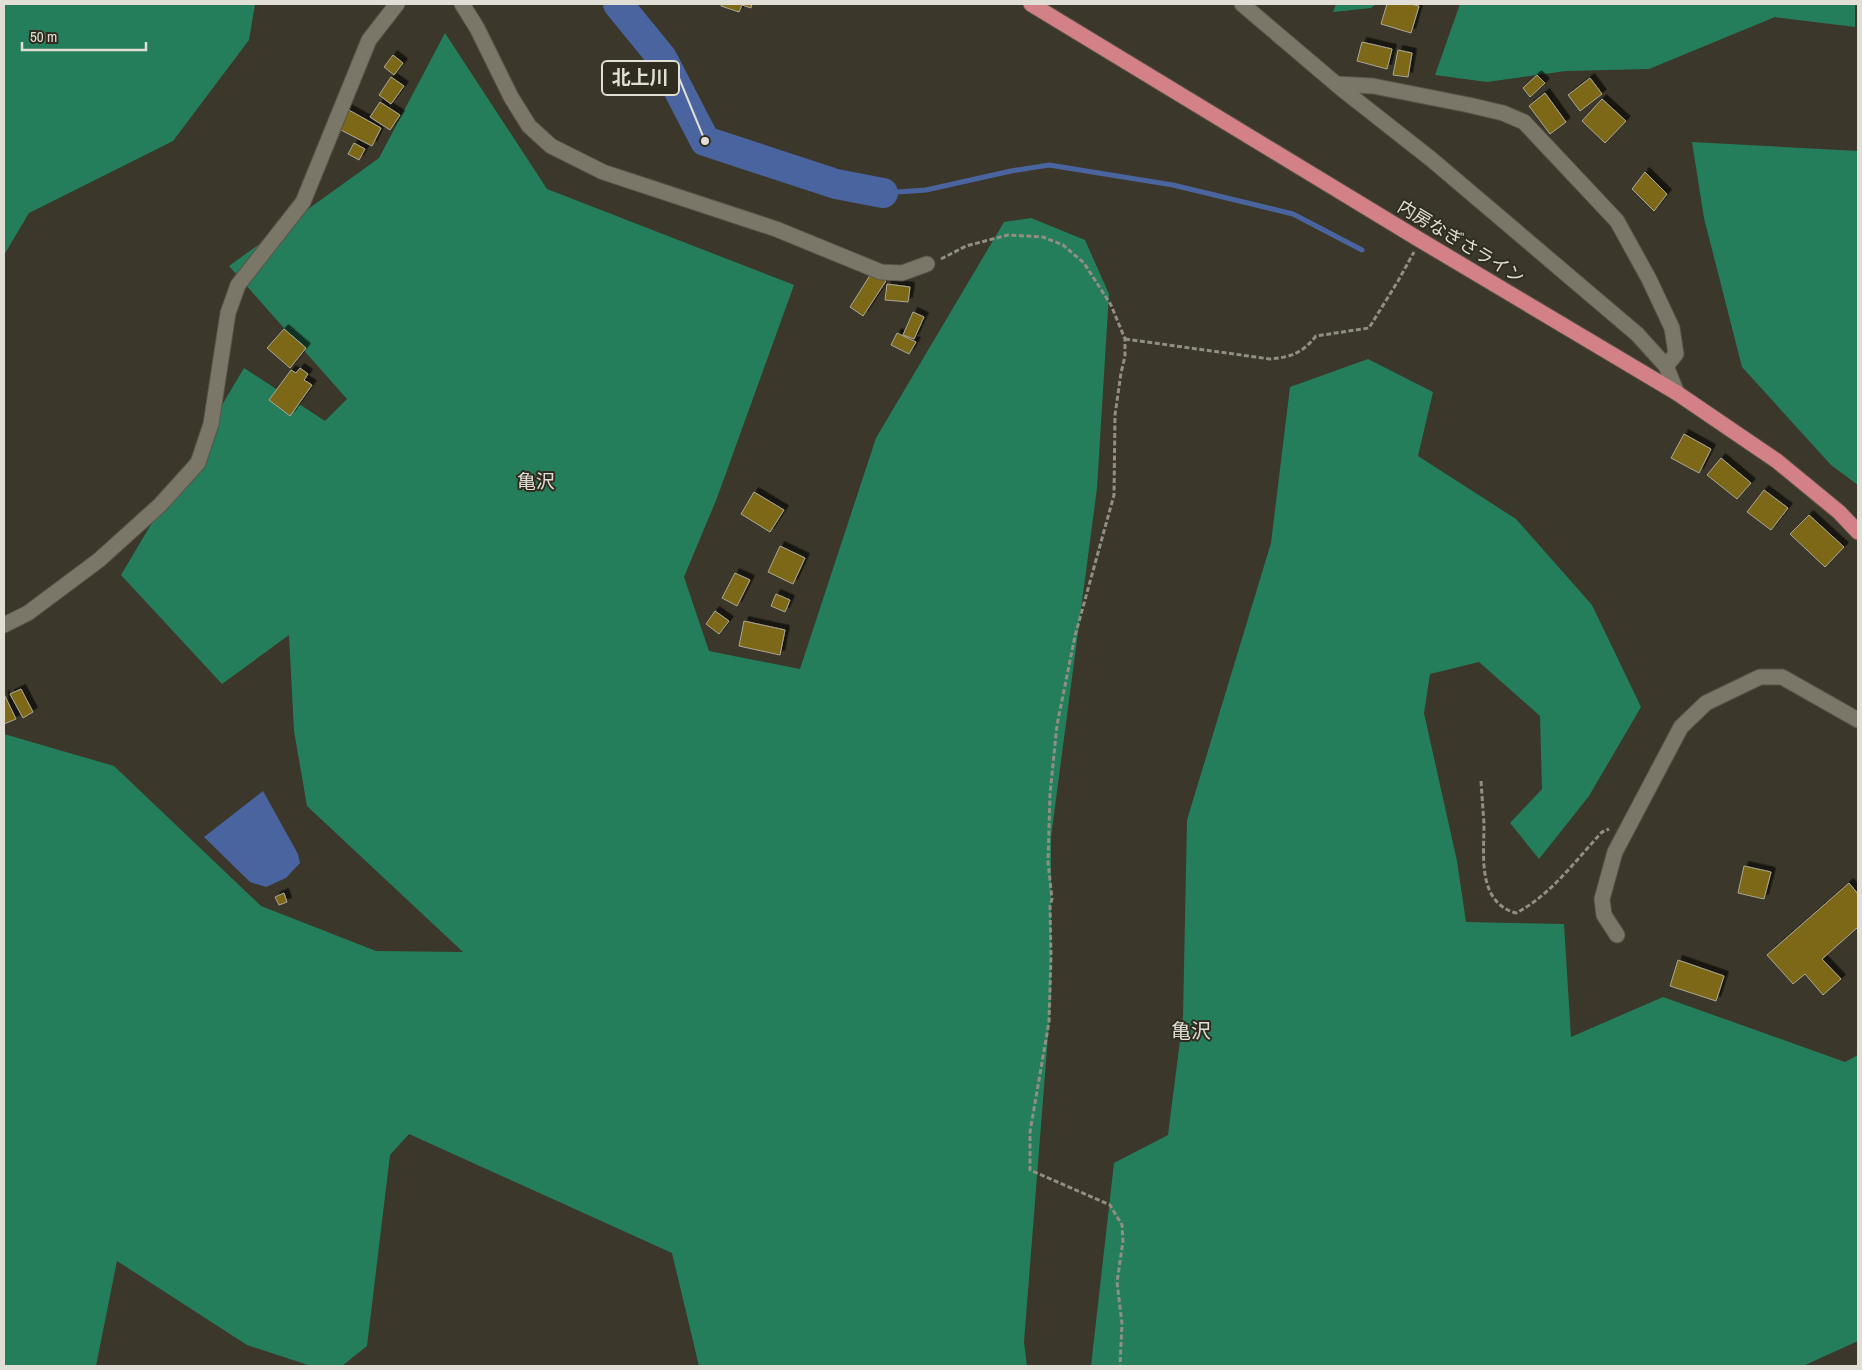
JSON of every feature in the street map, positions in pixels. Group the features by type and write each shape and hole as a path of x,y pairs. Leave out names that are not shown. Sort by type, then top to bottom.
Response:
{"highway":[{"name":"内房なぎさライン","path":"1031,4 1420,240 1677,393 1777,461 1839,512 1858,532"}],"street":[{"path":"4,625 28,612 100,560 160,505 198,463 211,424 228,313 238,285 303,202 369,40 397,4"},
{"path":"462,4 478,28 511,97 530,126 551,146 603,172 776,229 882,272 902,273 927,264"},
{"path":"1242,4 1336,84 1431,159 1637,334 1666,366 1677,393"},
{"path":"1336,84 1373,86 1469,105 1504,113 1524,122 1618,221 1649,279 1672,328 1676,354 1666,366"},
{"path":"1617,936 1604,915 1602,899 1615,852 1681,727 1706,703 1760,677 1782,678 1858,720"}],"path":[{"path":"927,264 966,246 1008,235 1043,237 1063,245 1084,263 1110,305 1125,339 1125,356 1120,373 1115,416 1114,495 1075,636 1057,725 1050,794 1048,862 1052,899 1050,906 1049,1022 1030,1132 1030,1170 1110,1205 1122,1225 1123,1241 1117,1282 1122,1324 1120,1366"},
{"path":"1125,339 1270,359 1289,357 1306,348 1316,336 1369,328 1398,281 1420,240"},
{"path":"1481,782 1484,822 1483,872 1495,901 1507,910 1516,913 1532,905 1557,882 1602,832 1613,828 1626,830"}],"green space":[{"path":"4,4 255,4 249,40 173,141 29,213 4,255"},
{"path":"1336,4 1376,4 1371,8 1333,12"},
{"path":"1460,4 1855,4 1855,27 1775,17 1649,69 1566,71 1487,82 1435,75"},
{"path":"445,33 547,189 794,285 717,498 684,577 709,651 800,669 876,438 1004,222 1031,218 1085,240 1109,294 1097,488 1051,837 1051,998 1024,1342 1027,1366 699,1366 672,1253 409,1134 390,1155 367,1346 342,1366 311,1366 247,1345 117,1261 96,1366 4,1366 4,734 114,766 261,906 376,951 463,952 307,806 294,731 289,635 222,684 121,575 244,368 325,421 347,399 229,266 379,158"},
{"path":"1692,142 1858,151 1858,485 1831,465 1742,367 1704,218"},
{"path":"1368,359 1433,392 1418,456 1516,519 1592,605 1641,707 1589,796 1539,859 1510,823 1542,789 1540,716 1479,662 1430,674 1424,713 1457,861 1466,922 1564,924 1571,1037 1663,997 1845,1062 1858,1055 1858,1341 1803,1366 1091,1366 1114,1163 1168,1135 1183,1017 1187,820 1271,543 1290,387"}],"water":[{"path":"263,791 298,854 300,863 286,878 266,887 250,882 204,837"}],"building":[{"path":"721,4 752,4 751,8 742,5 739,12 721,6"},
{"path":"1387,4 1419,6 1411,33 1381,24"},
{"path":"1362,42 1392,49 1387,69 1357,61"},
{"path":"1398,50 1412,53 1408,77 1393,75"},
{"path":"393,55 403,63 394,75 384,67"},
{"path":"1537,75 1545,83 1530,97 1523,88"},
{"path":"391,77 404,86 391,104 379,95"},
{"path":"1590,78 1602,94 1580,111 1568,95"},
{"path":"1545,93 1566,122 1550,134 1529,106"},
{"path":"1602,99 1626,121 1605,143 1582,121"},
{"path":"380,102 400,115 390,130 370,117"},
{"path":"347,109 381,128 372,146 337,128"},
{"path":"354,143 365,149 359,160 348,154"},
{"path":"1645,172 1667,194 1654,211 1632,189"},
{"path":"872,272 886,281 863,316 850,307"},
{"path":"887,284 910,287 908,302 885,300"},
{"path":"913,312 924,317 914,339 903,335"},
{"path":"284,329 306,348 290,368 267,348"},
{"path":"897,333 916,342 909,354 891,345"},
{"path":"300,368 308,374 304,380 312,385 290,416 269,400 291,370 296,373"},
{"path":"1684,434 1711,449 1699,473 1671,458"},
{"path":"1721,458 1751,483 1737,499 1707,475"},
{"path":"1764,490 1788,508 1771,530 1747,512"},
{"path":"754,492 784,510 770,532 741,514"},
{"path":"1809,515 1844,547 1825,567 1790,534"},
{"path":"780,546 805,558 793,584 768,572"},
{"path":"735,573 750,580 737,606 722,598"},
{"path":"776,594 790,600 785,612 771,606"},
{"path":"715,611 729,621 719,634 706,624"},
{"path":"744,621 785,630 780,655 739,646"},
{"path":"21,689 33,712 23,718 10,694"},
{"path":"4,694 16,719 4,724"},
{"path":"1744,866 1771,872 1764,899 1738,893"},
{"path":"1849,883 1858,894 1858,927 1822,959 1841,979 1823,995 1805,974 1793,984 1767,955"},
{"path":"284,893 287,902 279,905 275,897"},
{"path":"1678,960 1724,976 1716,1001 1670,986"}],"waterway":[{"path":"618,4 662,58 705,141 836,184 883,193"},
{"path":"883,193 926,190 1011,171 1049,165 1173,185 1293,214 1362,250"}],"place":[{"name":"北上川","path":"705,141"}],"district":[{"name":"亀沢","path":"536,481"},
{"name":"亀沢","path":"1191,1031"}]}
